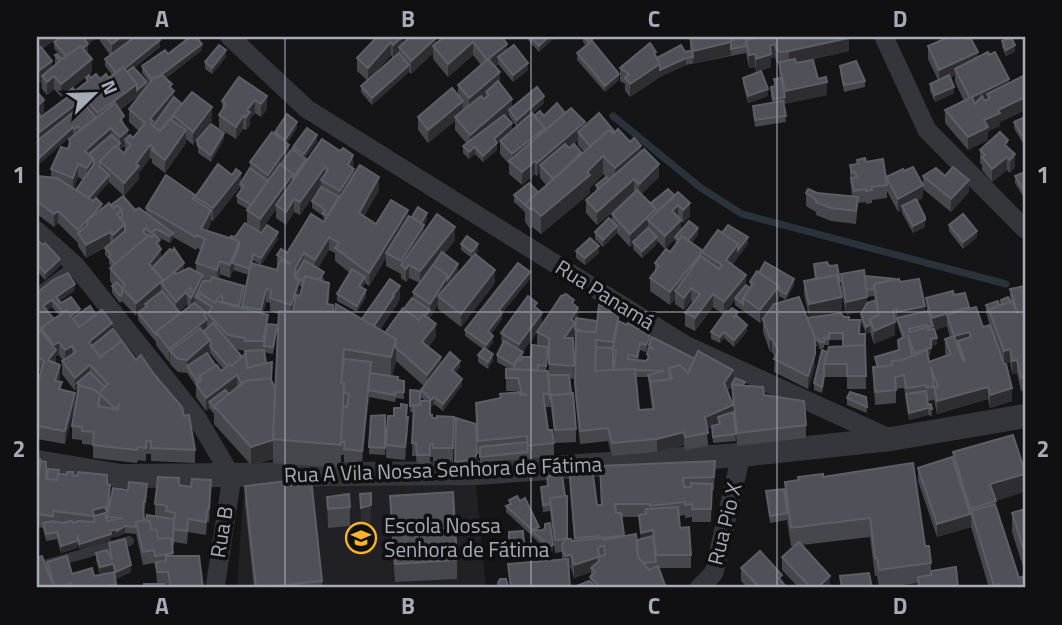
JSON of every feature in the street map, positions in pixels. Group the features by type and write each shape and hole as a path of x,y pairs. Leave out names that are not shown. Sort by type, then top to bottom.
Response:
{"street":[{"name":"Rua Panamá","path":"230,37 307,108 687,346 891,439"},
{"path":"884,37 927,130 1025,229"},
{"path":"37,231 75,265 197,418 232,477"},
{"path":"891,439 1025,416"},
{"name":"Rua A Vila Nossa Senhora de Fátima","path":"37,462 121,476 475,473 741,455 891,439"},
{"name":"Rua Pio X","path":"699,588 714,573 741,455"},
{"name":"Rua B","path":"215,588 232,477"}],"lane":[{"path":"37,293 75,265"},
{"path":"37,567 129,541"}],"shaded area":[{"name":"Escola Nossa Senhora de Fátima","path":"476,484 486,588 237,588 244,487"}],"building":[{"path":"61,37 83,37 88,44 66,56 54,42"},
{"path":"106,37 121,37 112,44"},
{"path":"135,37 158,37 160,40 116,73 105,59"},
{"path":"190,37 196,37 202,44 152,80 142,66 165,50 168,54"},
{"path":"377,37 402,37 393,45 391,42 368,68 357,58"},
{"path":"410,37 436,38 411,61 399,47"},
{"path":"444,37 502,37 507,44 487,60 473,42 448,64 433,46"},
{"path":"531,37 548,37 539,46"},
{"path":"690,37 730,37 731,42 693,51"},
{"path":"734,37 762,37 746,40 746,46 731,49 731,40 734,40"},
{"path":"762,37 849,38 780,52 775,44 770,46 771,54 756,59 755,54 749,55 746,40"},
{"path":"949,37 970,37 978,52 939,70 928,46"},
{"path":"1011,37 1015,45 1006,50 1002,41"},
{"path":"592,41 619,74 605,86 577,53"},
{"path":"650,43 660,64 630,84 625,78 629,74 620,68"},
{"path":"219,45 226,50 212,68 205,62"},
{"path":"514,45 528,63 513,75 498,57"},
{"path":"681,45 685,52 692,50 693,57 660,70 657,58"},
{"path":"81,46 92,59 61,84 54,76 47,82 42,76 60,61 55,55 62,59"},
{"path":"41,47 52,61 37,72 37,49"},
{"path":"988,52 989,55 995,52 1009,79 972,97 975,104 982,96 985,101 990,98 987,94 1025,75 1025,97 998,110 1000,113 984,120 988,127 968,137 945,110 970,98 955,69"},
{"path":"399,53 409,65 372,98 361,86"},
{"path":"488,59 500,72 469,98 458,85"},
{"path":"795,59 796,63 813,60 818,79 826,77 827,82 785,91 779,62"},
{"path":"856,61 865,81 844,85 840,66"},
{"path":"123,67 137,84 98,113 84,98 37,134 37,116 39,114 41,117 69,96 66,93 73,88 75,91 88,81 86,78 89,75 91,78 96,74 100,79 106,74 109,78"},
{"path":"133,67 147,82 137,90 137,84 127,72"},
{"path":"761,71 768,89 748,96 743,78"},
{"path":"161,74 172,84 169,87 174,91 150,119 153,121 151,124 160,131 170,119 186,130 165,160 152,150 154,148 150,145 136,164 139,166 124,183 100,161 115,146 124,153 131,145 125,140 130,135 133,138 145,123 129,109 155,76 158,78"},
{"path":"949,75 954,87 935,95 930,84"},
{"path":"239,77 267,96 261,104 255,100 247,110 250,112 246,117 243,116 236,127 219,115 226,104 222,101"},
{"path":"781,78 785,97 773,99 771,87 776,86 774,79"},
{"path":"498,81 512,99 470,135 455,117 481,96 484,99 489,95 486,92"},
{"path":"537,87 544,96 517,120 509,110"},
{"path":"452,88 463,101 428,130 418,117"},
{"path":"37,92 44,100 37,106"},
{"path":"192,92 212,107 193,132 173,115"},
{"path":"174,97 182,104 160,131 153,126"},
{"path":"783,101 786,116 755,120 753,106"},
{"path":"115,103 124,116 120,120 128,130 120,137 111,128 97,140 85,151 93,159 87,168 78,164 73,178 51,169 61,147 68,149 69,139"},
{"path":"557,103 565,113 545,131 534,116 540,111 544,116"},
{"path":"84,104 96,118 81,130 78,126 74,129 73,127 37,160 37,141"},
{"path":"571,108 585,122 537,163 535,161 522,172 509,161"},
{"path":"532,113 545,128 512,154 500,141"},
{"path":"599,113 614,131 612,133 609,130 590,146 578,132"},
{"path":"287,114 297,122 285,140 275,132"},
{"path":"504,115 512,123 494,139 497,143 483,156 475,147 469,152 463,146"},
{"path":"1025,117 1025,140 1014,122"},
{"path":"211,124 224,133 211,155 198,146 197,140"},
{"path":"307,128 317,135 304,154 293,147"},
{"path":"618,129 630,142 634,138 641,146 615,168 603,156 587,172 590,175 541,216 532,208 530,210 525,204 609,130 613,134"},
{"path":"272,132 289,145 268,175 250,162"},
{"path":"1000,132 1008,140 1005,145 1015,154 1010,160 1007,157 992,169 980,150"},
{"path":"111,135 120,143 100,161 99,166 109,175 89,198 76,190 94,164 89,154"},
{"path":"322,139 340,151 343,148 353,155 348,165 354,169 340,191 321,180 328,170 325,167 300,202 294,199 286,212 276,205"},
{"path":"565,144 569,148 574,144 581,152 553,179 540,165"},
{"path":"292,149 306,159 293,177 281,164"},
{"path":"644,149 659,164 639,184 634,179 597,212 586,200"},
{"path":"865,158 866,162 883,159 887,185 871,187 872,190 854,191 851,178 857,177 855,172 852,173 850,165 858,164 857,160"},
{"path":"218,164 232,175 236,169 241,173 213,208 195,197"},
{"path":"280,164 293,174 260,219 247,210"},
{"path":"360,165 379,177 359,213 376,224 391,200 408,210 369,273 335,248 339,243 329,237 315,260 304,253 296,267 294,277 299,281 291,305 270,298 271,290 266,289 261,310 242,306 251,263 277,270 280,260 291,264 277,255 281,249 287,253 311,214 324,222"},
{"path":"913,167 923,185 898,199 886,177"},
{"path":"953,167 969,180 951,199 923,176 936,168 945,176"},
{"path":"250,168 268,181 251,205 237,196 244,186 240,184"},
{"path":"1025,172 1025,193 1015,176"},
{"path":"166,175 195,195 193,199 211,210 201,229 239,241 230,265 220,261 217,270 196,263 205,239 197,235 196,237 146,208"},
{"path":"37,176 57,178 93,201 96,198 102,204 78,230 58,211 54,214 37,201"},
{"path":"606,177 609,180 599,188 596,185"},
{"path":"529,183 538,192 525,205 514,195"},
{"path":"321,187 339,197 327,216 323,214 325,210 312,201"},
{"path":"668,189 675,196 656,213 651,203"},
{"path":"808,189 817,193 858,197 856,211 831,208 816,202 806,193"},
{"path":"637,190 656,209 630,234 612,214"},
{"path":"678,192 690,203 683,210 678,205 672,211 681,220 665,236 648,220"},
{"path":"123,196 135,210 139,208 173,233 170,236 156,229 151,233 146,228 143,231 147,237 115,264 105,248 125,231 125,224 120,218 122,210 117,205 113,208 111,205"},
{"path":"916,199 925,220 913,226 902,206"},
{"path":"109,203 113,208 117,205 122,210 117,214 125,224 113,235 110,232 86,245 78,233 88,224 86,222"},
{"path":"418,207 427,213 421,223 412,217"},
{"path":"437,214 455,227 420,271 409,265 406,269 401,265"},
{"path":"963,214 977,231 963,242 949,225"},
{"path":"409,216 424,225 401,261 386,253"},
{"path":"609,218 617,226 603,240 595,232"},
{"path":"689,221 698,228 688,240 682,236 679,240 675,237"},
{"path":"245,223 261,233 267,225 278,232 261,258 253,254 250,269 232,263 239,241 230,238 235,237"},
{"path":"728,225 748,237 738,250 738,244 722,233"},
{"path":"648,228 657,237 642,251 633,242"},
{"path":"718,230 738,244 726,260 746,275 724,302 713,294 695,318 685,313 700,294 691,288 684,298 675,291 701,256 719,269 722,265 702,252"},
{"path":"154,234 160,240 156,243 161,249 149,264 163,280 136,303 122,288 125,285 110,268 149,235 151,237"},
{"path":"467,236 478,244 472,252 461,244"},
{"path":"682,236 703,251 670,292 650,278 659,266 655,263 666,249 670,252"},
{"path":"590,238 599,246 585,258 576,251"},
{"path":"37,240 43,245 45,243 60,259 45,273 37,264"},
{"path":"174,248 184,263 163,282 152,268"},
{"path":"442,252 458,264 448,279 448,276 433,265"},
{"path":"475,254 495,270 461,314 438,296"},
{"path":"304,260 324,272 319,280 305,276 303,281 295,276"},
{"path":"765,262 794,279 786,294 759,273"},
{"path":"827,262 829,266 837,265 840,281 837,275 812,280 816,278 814,264"},
{"path":"518,263 530,272 499,310 502,313 488,331 493,336 486,345 465,330"},
{"path":"433,265 448,276 430,304 413,292"},
{"path":"189,268 203,275 191,298 187,294 192,290 190,288 176,302 161,283 174,272 176,274"},
{"path":"352,269 365,277 359,286 366,290 357,306 337,294"},
{"path":"864,270 867,297 846,302 841,274"},
{"path":"757,271 779,286 760,310 743,298 753,284 750,282"},
{"path":"68,273 75,284 56,297 61,303 71,297 80,309 71,316 52,300 43,306 54,319 39,332 37,293 53,280"},
{"path":"837,275 842,297 809,304 804,281"},
{"path":"305,276 329,283 327,304 333,305 333,311 293,311 296,295 300,296"},
{"path":"865,276 896,279 874,284 874,289 866,290"},
{"path":"212,277 244,286 239,306 222,302 222,296 215,303 200,293 200,299 195,297 203,281 211,281"},
{"path":"390,279 400,286 374,326 362,319"},
{"path":"899,279 900,282 919,279 925,306 897,312 897,309 893,310 895,322 874,331 870,319 879,315 874,284"},
{"path":"117,282 122,288 120,296 112,286"},
{"path":"746,285 750,288 743,298 743,304 735,298"},
{"path":"1025,286 1025,377 1021,378 1017,360 1012,361 1010,349 1004,351 989,310 1012,301 1018,314 1010,289"},
{"path":"162,291 180,313 156,332 156,335 138,313"},
{"path":"953,291 954,295 965,293 969,307 932,318 926,298"},
{"path":"200,293 215,303 216,301 268,315 263,341 245,341 245,338 228,335 208,314 212,307 198,298"},
{"path":"566,294 574,300 572,303 578,308 571,319 575,323 564,338 573,338 574,366 549,364 549,338 537,332 561,296"},
{"path":"528,296 537,303 534,306 542,313 519,344 501,333"},
{"path":"799,297 815,338 815,354 808,376 774,359 778,351 770,339 763,319 774,304"},
{"path":"1008,297 1010,302 989,312 986,305 998,301 999,305 1002,304 1001,300"},
{"path":"412,298 430,310 419,320 404,309"},
{"path":"876,300 878,315 870,319 870,325 866,327 861,314 867,303"},
{"path":"194,303 206,313 204,314 207,319 169,349 156,332"},
{"path":"336,304 396,339 391,357 344,349 341,445 273,439 279,311 335,311"},
{"path":"599,304 619,314 613,342 596,340 595,371 635,369 639,410 654,409 650,382 672,379 669,368 680,365 688,373 698,351 733,370 724,383 733,405 705,417 708,433 685,437 684,432 657,439 612,443 608,428 580,431 575,383 576,331 596,332"},
{"path":"90,306 96,315 79,327 73,318"},
{"path":"976,307 983,327 990,325 1006,364 1012,388 990,395 988,387 937,401 934,387 927,388 926,385 906,388 904,375 895,377 896,390 875,392 873,367 892,365 892,361 927,350 929,362 951,354 945,339 954,336 947,315","holes":["969,332 971,337 958,341 965,361 954,336","931,367 938,387 934,387"]},
{"path":"403,308 419,320 423,314 436,324 422,342 441,357 427,375 396,348 396,339 385,333"},
{"path":"732,308 738,312 733,318 737,316 747,325 734,340 724,332 720,337 711,332 726,311"},
{"path":"67,310 79,327 102,310 112,323 89,342 100,357 122,341 136,360 141,355 182,407 184,416 189,415 195,450 151,448 151,441 146,441 146,448 138,447 137,450 93,445 94,432 82,431 82,427 72,426 79,385 95,390 100,395 98,406 118,410 119,405 115,409 99,393 108,384 90,365 75,378 62,361 76,352 72,346 65,350 59,342 54,345 41,328"},
{"path":"928,311 933,326 928,330 934,329 937,338 931,339 931,348 914,353 908,335 912,356 892,361 892,365 878,367 875,357 899,350 898,340 904,337 897,318","holes":["927,325 928,327 910,332 909,329"]},
{"path":"841,313 844,317 849,317 849,320 860,320 859,334 865,334 865,345 843,346 843,333 829,333 829,339 824,338 824,342 819,342 819,339 815,341 807,318"},
{"path":"576,318 597,321 596,332 575,329"},
{"path":"618,321 627,325 628,323 650,336 646,345 640,343 637,357 628,355 628,359 646,361 649,348 653,349 649,345 652,337 695,359 688,373 680,365 669,368 670,379 650,382 648,375 664,371 614,370 616,350 613,350 613,370 595,371 596,347 613,348"},
{"path":"213,323 242,357 232,366 227,366 210,346 210,340 203,332"},
{"path":"267,324 277,325 273,347 264,346"},
{"path":"200,328 210,340 187,360 178,359 170,351"},
{"path":"113,329 122,341 100,357 92,346"},
{"path":"41,331 56,350 48,360 60,365 55,381 62,382 59,389 75,393 65,431 37,426 37,386 44,361 39,358 37,360 37,335"},
{"path":"504,341 523,352 513,365 497,355"},
{"path":"532,345 548,347 546,366 538,365 538,370 513,369 517,360 531,357"},
{"path":"865,345 866,376 847,376 847,364 824,364 829,347"},
{"path":"484,348 493,354 488,362 478,355"},
{"path":"264,350 266,363 247,368 245,351"},
{"path":"822,350 827,352 822,387 814,383"},
{"path":"450,352 460,361 452,370 462,379 443,404 434,397 431,400 421,390"},
{"path":"207,353 216,366 199,376 198,383 187,366"},
{"path":"246,353 247,368 272,362 271,380 245,381 242,384 237,375 206,398 196,384 202,380 199,376 217,365 221,371 230,364 232,366"},
{"path":"344,359 371,362 362,451 344,449 345,442 341,442 343,406 347,407 349,394 344,393 344,383 341,383"},
{"path":"506,369 548,371 550,394 543,394 548,430 552,430 554,443 528,446 527,436 478,441 476,403 501,398 500,394 520,392 520,395 527,395 522,394 518,378 506,378"},
{"path":"90,372 105,387 99,393 77,383"},
{"path":"370,373 398,377 398,380 404,381 404,392 396,392 395,395 368,390"},
{"path":"548,375 569,375 571,394 551,395 550,400"},
{"path":"270,378 275,388 273,440 251,447 214,406 245,381"},
{"path":"735,378 745,382 743,385 732,384"},
{"path":"732,385 763,387 764,395 804,401 806,425 737,433"},
{"path":"225,390 229,394 214,408 209,402"},
{"path":"410,390 420,391 420,405 410,406"},
{"path":"926,391 928,405 931,404 932,409 909,413 906,394"},
{"path":"850,392 866,397 867,407 847,398"},
{"path":"573,393 576,429 555,430 551,395"},
{"path":"421,401 430,401 432,418 454,417 453,448 433,448 433,444 430,444 430,455 417,455 416,443 412,443 414,405 421,405"},
{"path":"401,404 407,405 405,447 386,445 388,416 394,416 394,408 401,408"},
{"path":"733,412 736,434 713,437 712,426 720,424 718,417"},
{"path":"385,415 385,448 369,447 371,416"},
{"path":"456,418 476,424 477,453 474,459 455,462"},
{"path":"1013,435 1023,466 1025,465 1025,474 990,484 996,501 970,509 953,452"},
{"path":"527,442 528,452 480,457 480,447"},
{"path":"952,457 970,514 937,524 918,468"},
{"path":"37,459 40,459 37,482"},
{"path":"41,461 46,462 46,479 57,480 58,473 67,475 67,472 78,476 78,472 107,475 107,484 110,485 107,512 105,507 93,510 94,516 53,511 53,516 37,514"},
{"path":"715,461 714,477 683,478 684,487 691,487 691,483 712,484 711,509 692,509 692,504 685,505 685,502 650,506 615,504 616,513 621,513 624,535 602,538 603,540 636,534 638,557 649,570 658,566 665,585 660,588 601,588 590,577 595,572 591,568 599,561 598,557 574,565 571,555 566,556 563,552 562,544 566,539 555,540 550,498 567,496 567,539 572,541 601,538 575,538 569,468 592,467 597,505 602,505 600,466","holes":["604,546 605,555 599,556 598,547"]},
{"path":"913,463 925,546 929,546 931,563 879,570 870,518 791,528 785,482 799,480 798,477 823,474 823,477"},
{"path":"48,469 59,470 57,480 47,479"},
{"path":"562,475 565,496 550,498 550,504 543,505 541,487 548,486 547,476"},
{"path":"158,477 179,478 179,485 191,487 192,479 211,480 206,522 188,519 187,531 173,529 175,513 166,511 167,506 155,504"},
{"path":"311,478 322,581 256,588 245,486"},
{"path":"129,482 147,484 143,502 144,520 136,522 136,527 125,526 117,531 110,531 111,534 80,544 78,537 77,541 61,546 57,532 46,534 43,523 94,522 94,516 105,513 107,521 123,518 107,517 113,488 128,490"},
{"path":"784,489 787,513 770,516 766,491"},
{"path":"453,492 457,560 395,564 390,496"},
{"path":"371,493 371,505 361,508 360,494"},
{"path":"349,494 350,507 328,509 327,497"},
{"path":"517,496 520,501 525,498 539,527 532,530 506,506 511,504 509,500"},
{"path":"995,504 1019,578 1025,576 1025,588 1000,588 999,584 994,586 971,511"},
{"path":"678,507 680,528 689,527 691,555 656,555 653,530 641,533 639,515 646,514 646,509"},
{"path":"1025,509 1025,554 1012,513"},
{"path":"147,515 174,519 173,544 171,538 158,539 157,530 151,529 150,522 146,520"},
{"path":"136,522 150,522 151,529 157,530 158,539 171,538 173,553 155,556 154,550 143,552"},
{"path":"550,523 553,545 549,547 532,531 543,530 545,524"},
{"path":"523,531 524,543 509,544 509,532"},
{"path":"653,536 656,562 643,563 638,557 637,540"},
{"path":"125,539 131,565 116,572 113,564 100,567 96,553 107,550 112,560 109,543"},
{"path":"799,542 830,576 817,588 811,588 782,557"},
{"path":"760,551 782,575 779,578 787,588 760,588 741,568"},
{"path":"42,556 54,588 37,588 37,558"},
{"path":"67,556 72,574 92,568 94,576 114,572 116,584 98,588 60,588 72,583 55,588 47,562"},
{"path":"166,556 199,556 203,588 171,588 168,572 157,572 156,562 166,561"},
{"path":"568,559 570,588 511,588 508,564"},
{"path":"956,567 958,588 919,588 918,577 931,575 931,571"},
{"path":"869,573 872,588 842,588 840,576"},
{"path":"500,579 506,579 508,586 500,588"},
{"path":"589,581 596,588 572,588"},
{"path":"144,584 164,584 164,588 144,588"}],"waterway":[{"path":"613,116 701,188 742,214 1006,284"}],"place":[{"name":"Escola Nossa Senhora de Fátima","path":"361,538"}]}
